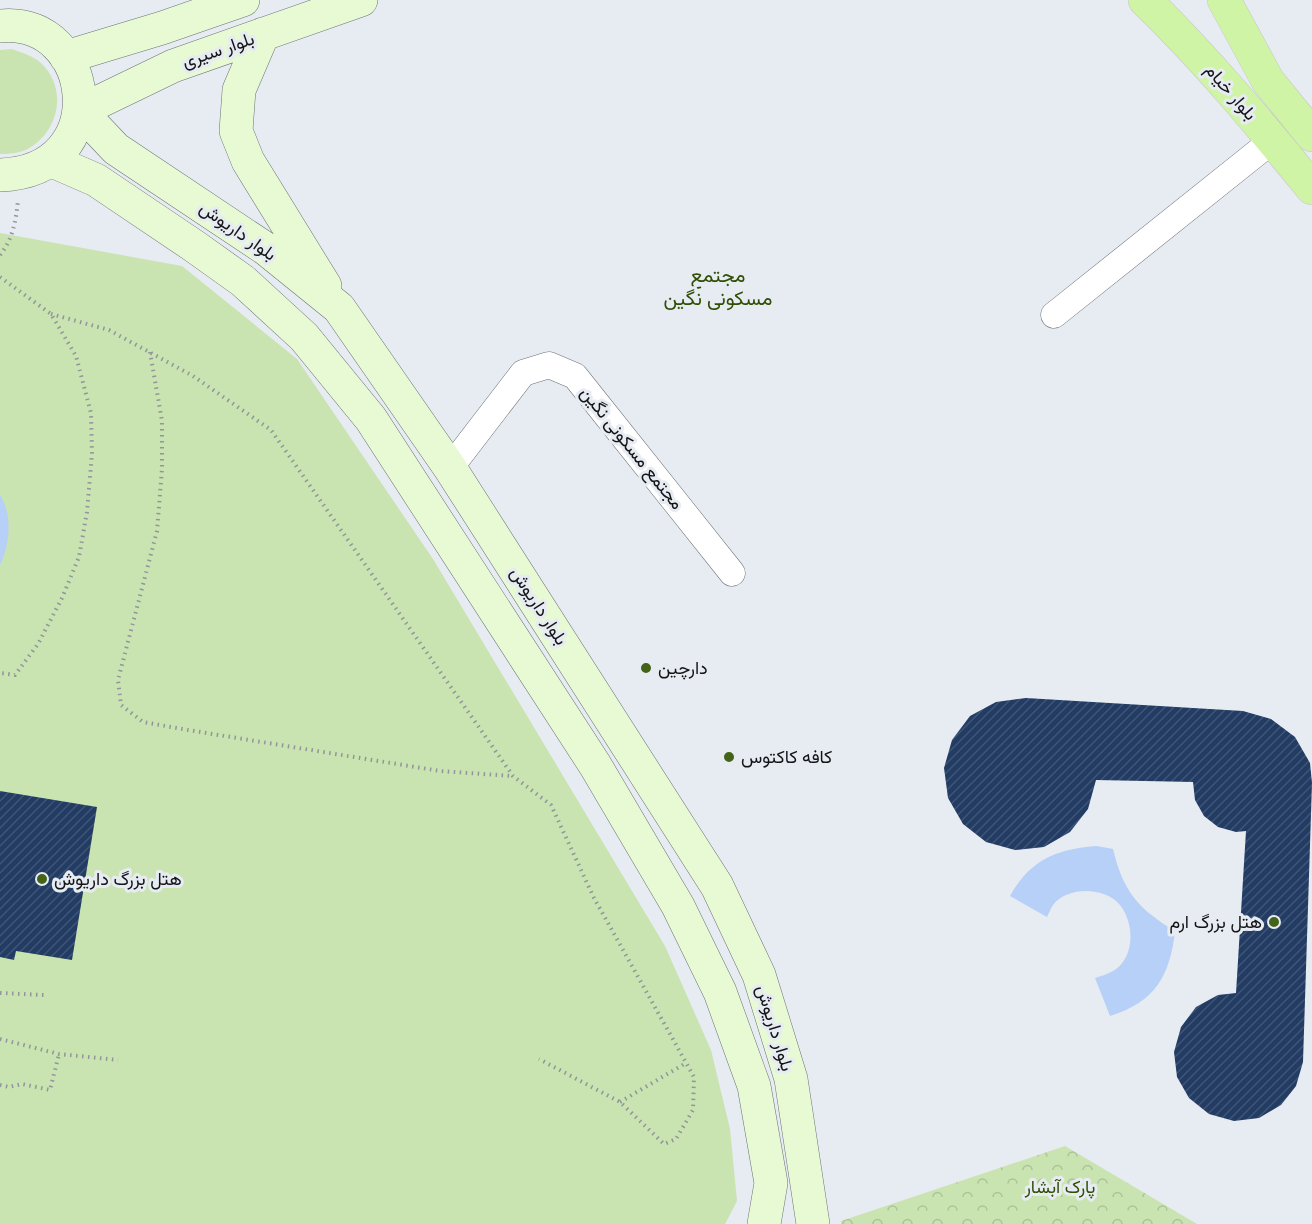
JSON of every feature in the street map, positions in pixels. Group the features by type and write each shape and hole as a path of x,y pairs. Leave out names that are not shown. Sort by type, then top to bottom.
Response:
{"main road":[{"path":"66,57 162,28 243,0"},
{"name":"بلوار سیری","path":"80,111 173,66 361,0"},
{"name":"بلوار خیام","path":"1145,0 1183,36 1312,188"},
{"name":"بلوار خیام","path":"1224,0 1268,81 1312,135"},
{"path":"0,26 24,27 55,44 66,57 78,82 80,111 74,129 64,147 50,160 34,169 8,175"},
{"path":"263,34 239,90 237,131 248,161 339,308"},
{"name":"بلوار داریوش","path":"80,111 116,149 266,249 339,308 450,468 717,886 759,975 791,1079 813,1224"},
{"name":"بلوار داریوش","path":"50,160 96,180 243,281 304,337 377,428 595,765 678,906 720,992 754,1086 771,1183 764,1224"}],"street":[{"path":"1054,315 1273,140"},
{"name":"مجتمع مسکونی نگین","path":"450,468 523,373 549,365 575,376 732,573"}],"path":[{"path":"0,255 12,235 17,207 8,175"},
{"path":"0,277 51,314 110,330 193,376 271,430 513,776 551,806 594,898 694,1077 693,1110 676,1138 664,1144 620,1102 538,1059"},
{"path":"0,673 15,675 38,644 62,598 79,557 87,512 92,454 91,412 76,356 51,314"},
{"path":"150,352 162,421 162,469 157,531 118,680 121,705 143,722 440,771 513,776"},
{"path":"0,993 44,995"},
{"path":"0,1039 58,1054 118,1060"},
{"path":"0,1086 9,1087 22,1084 50,1090 58,1054"},
{"path":"620,1102 686,1063"}],"green space":[{"path":"12,49 35,58 49,73 57,95 57,107 54,119 41,139 24,151 0,154 0,50"},
{"path":"0,233 182,266 297,359 433,559 665,946 711,1050 730,1129 737,1201 725,1224 0,1224"},
{"name":"پارک آبشار","path":"1065,1146 1197,1224 841,1224 841,1221"}],"water":[{"path":"0,495 7,511 9,530 0,565"},
{"path":"1097,846 1113,849 1127,888 1134,898 1151,915 1175,931 1169,961 1158,985 1138,1003 1110,1016 1095,978 1111,972 1120,965 1129,949 1130,931 1120,905 1113,899 1096,892 1077,892 1060,899 1053,905 1047,917 1010,896 1026,873 1046,859 1069,850"}],"building":[{"name":"هتل بزرگ ارم","path":"1026,698 1243,711 1271,719 1295,737 1310,763 1312,783 1303,1062 1296,1086 1281,1105 1259,1118 1234,1121 1209,1114 1189,1098 1177,1077 1174,1052 1181,1027 1196,1007 1218,995 1236,993 1246,831 1236,832 1218,827 1204,816 1195,800 1193,782 1096,780 1088,809 1070,832 1044,847 1015,850 986,842 963,824 948,798 944,768 952,740 970,716 996,702"},
{"name":"هتل بزرگ داریوش","path":"0,791 97,807 72,960 16,951 14,960 0,957"}],"place":[{"name":"دارچین","path":"646,668"},
{"name":"کافه کاکتوس","path":"729,757"},
{"name":"هتل بزرگ داریوش","path":"42,879"},
{"name":"هتل بزرگ ارم","path":"1274,922"}],"district":[{"name":"مجتمع مسکونی نگین","path":"718,286"}]}
